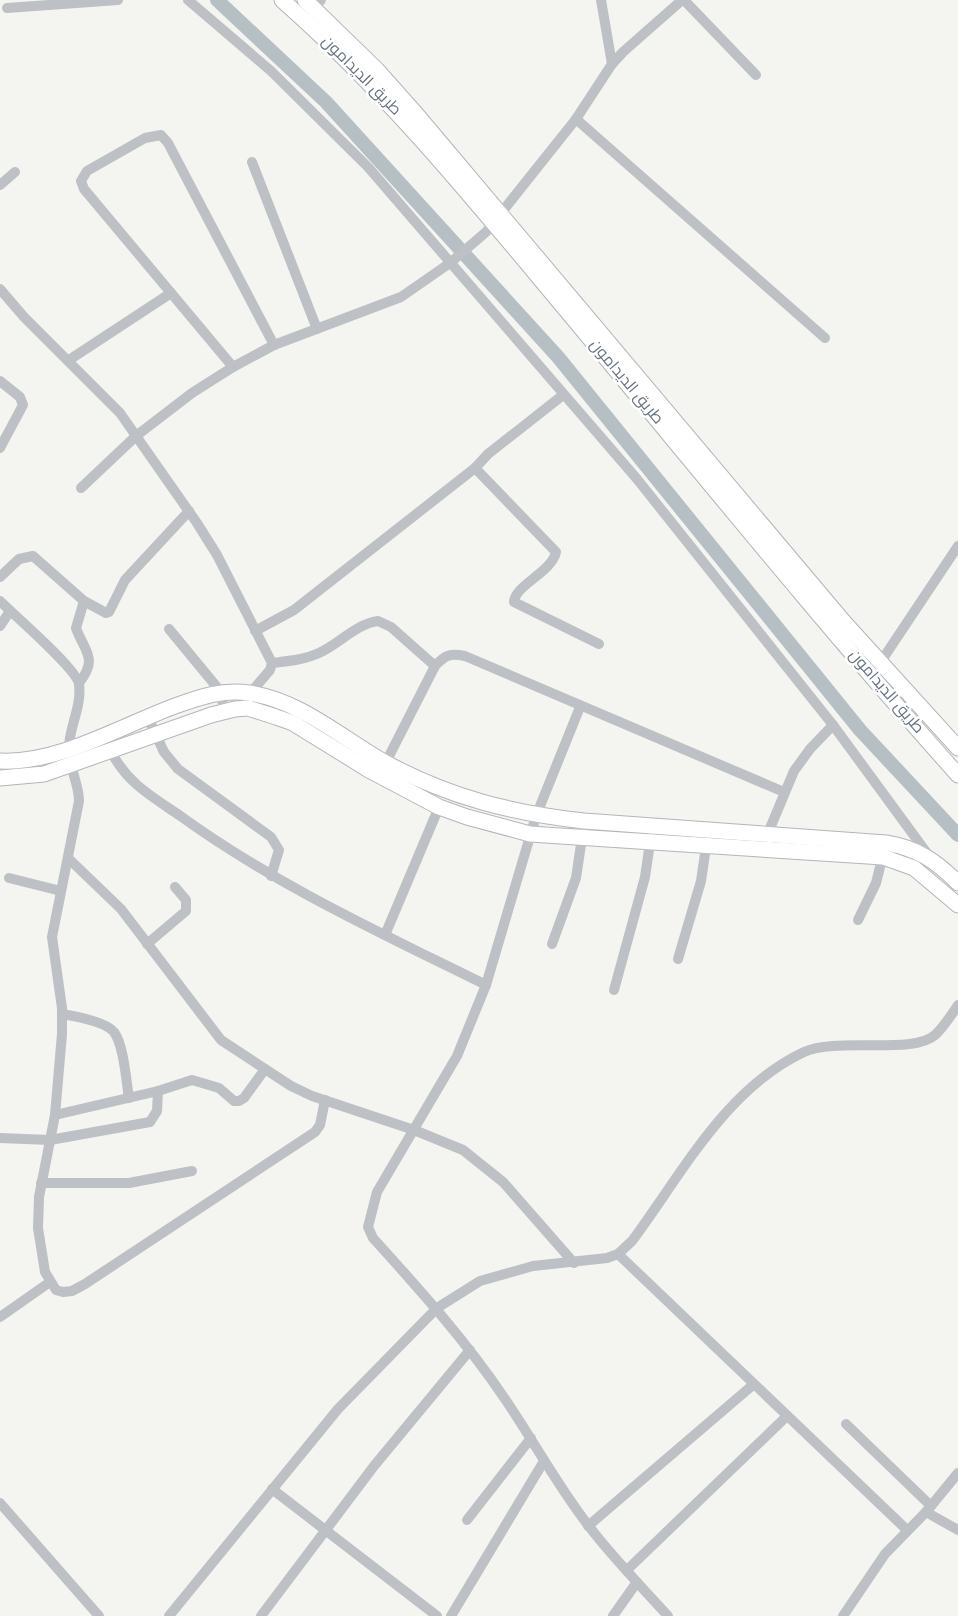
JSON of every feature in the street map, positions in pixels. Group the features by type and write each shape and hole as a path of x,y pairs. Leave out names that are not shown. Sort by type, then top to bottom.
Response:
{"street":[{"path":"7,8 118,0"},
{"path":"188,0 271,71 324,121 368,167 563,395 638,479 833,725 930,857 958,883"},
{"name":"طريق الديدامون","path":"282,0 410,125 838,627 958,775"},
{"path":"601,0 612,64"},
{"path":"81,488 136,436 192,393 233,367 274,345 401,297 450,262 494,222 576,119 612,64 629,45 683,0 756,75"},
{"name":"طريق الديدامون","path":"313,3 377,70 494,222"},
{"path":"576,119 825,338"},
{"path":"233,367 84,189 81,181 87,171 154,135 161,135 168,143 274,345"},
{"path":"252,162 318,329"},
{"path":"0,185 15,172"},
{"path":"0,290 24,317 112,402 189,511 225,568 272,663 270,670 250,693 231,710"},
{"path":"69,360 171,293"},
{"path":"0,381 20,397 22,405 0,448"},
{"path":"256,631 294,610 475,468 488,454 563,395"},
{"path":"475,468 556,552 551,563 516,595 514,602 599,644"},
{"path":"0,577 19,559 33,556 84,601 106,613 109,612 125,580 189,511"},
{"path":"880,663 958,546"},
{"path":"0,601 70,669 79,683"},
{"path":"84,601 76,628 89,652 89,665 86,674 79,683 77,714 68,749 78,787 79,801 52,944 62,1014 55,1115 38,1197 40,1247 50,1282 56,1290 63,1292 72,1291 86,1284 315,1132 320,1125 325,1100"},
{"path":"0,626 10,611"},
{"path":"272,663 301,659 319,653 350,634 378,621 391,627 435,666"},
{"name":"طريق الديدامون","path":"838,627 880,663 958,748"},
{"path":"169,629 221,692 231,710"},
{"path":"386,762 435,666 444,656 452,653 465,656 580,707 784,792"},
{"path":"0,761 50,756 147,716 221,692 250,693 276,700 302,712 386,762 427,784 457,796 536,816 768,833 884,850 914,868 958,905"},
{"path":"580,707 536,816 486,985 458,1056 376,1192 368,1227 373,1238 437,1308 470,1350 531,1438 544,1461 588,1526 667,1616"},
{"path":"0,778 44,774 231,710 256,710 293,723 369,770 439,807 467,817 530,834 582,836 706,846 884,850 909,848 930,857"},
{"path":"147,716 164,752 178,769 271,837 279,850 271,876"},
{"path":"768,833 784,792 801,760 833,725"},
{"path":"111,752 124,775 209,837 271,876 486,985"},
{"path":"385,935 439,807"},
{"path":"552,944 576,878 584,820"},
{"path":"614,990 645,877 652,825"},
{"path":"678,959 701,881 708,829"},
{"path":"858,920 876,884 884,850"},
{"path":"68,858 116,904 213,1031 230,1047 291,1086 325,1100 414,1130 463,1150 503,1182 574,1263"},
{"path":"9,878 61,891"},
{"path":"147,944 186,911 186,900 175,888"},
{"path":"168,1616 338,1409 437,1308 480,1281 533,1266 574,1263 607,1258 618,1254 632,1241 709,1132 730,1107 755,1084 806,1051 852,1045 908,1043 927,1040 936,1035 958,1005"},
{"path":"62,1014 88,1020 113,1030 119,1043 129,1098"},
{"path":"55,1115 158,1091 192,1080 219,1088 234,1101 239,1101 244,1098 265,1069"},
{"path":"0,1138 50,1140 150,1122 157,1111 158,1091"},
{"path":"41,1183 129,1183 192,1171"},
{"path":"618,1254 907,1530"},
{"path":"0,1317 50,1282"},
{"path":"261,1616 374,1466 470,1350"},
{"path":"588,1526 754,1384"},
{"path":"627,1570 787,1416"},
{"path":"846,1424 929,1509 958,1530"},
{"path":"467,1520 531,1438"},
{"path":"451,1616 544,1461"},
{"path":"843,1616 885,1554 929,1509 958,1473"},
{"path":"272,1489 437,1616"},
{"path":"0,1503 100,1616"},
{"path":"613,1616 637,1582"}],"waterway":[{"path":"217,0 326,102 558,357 860,730 958,835"}]}
